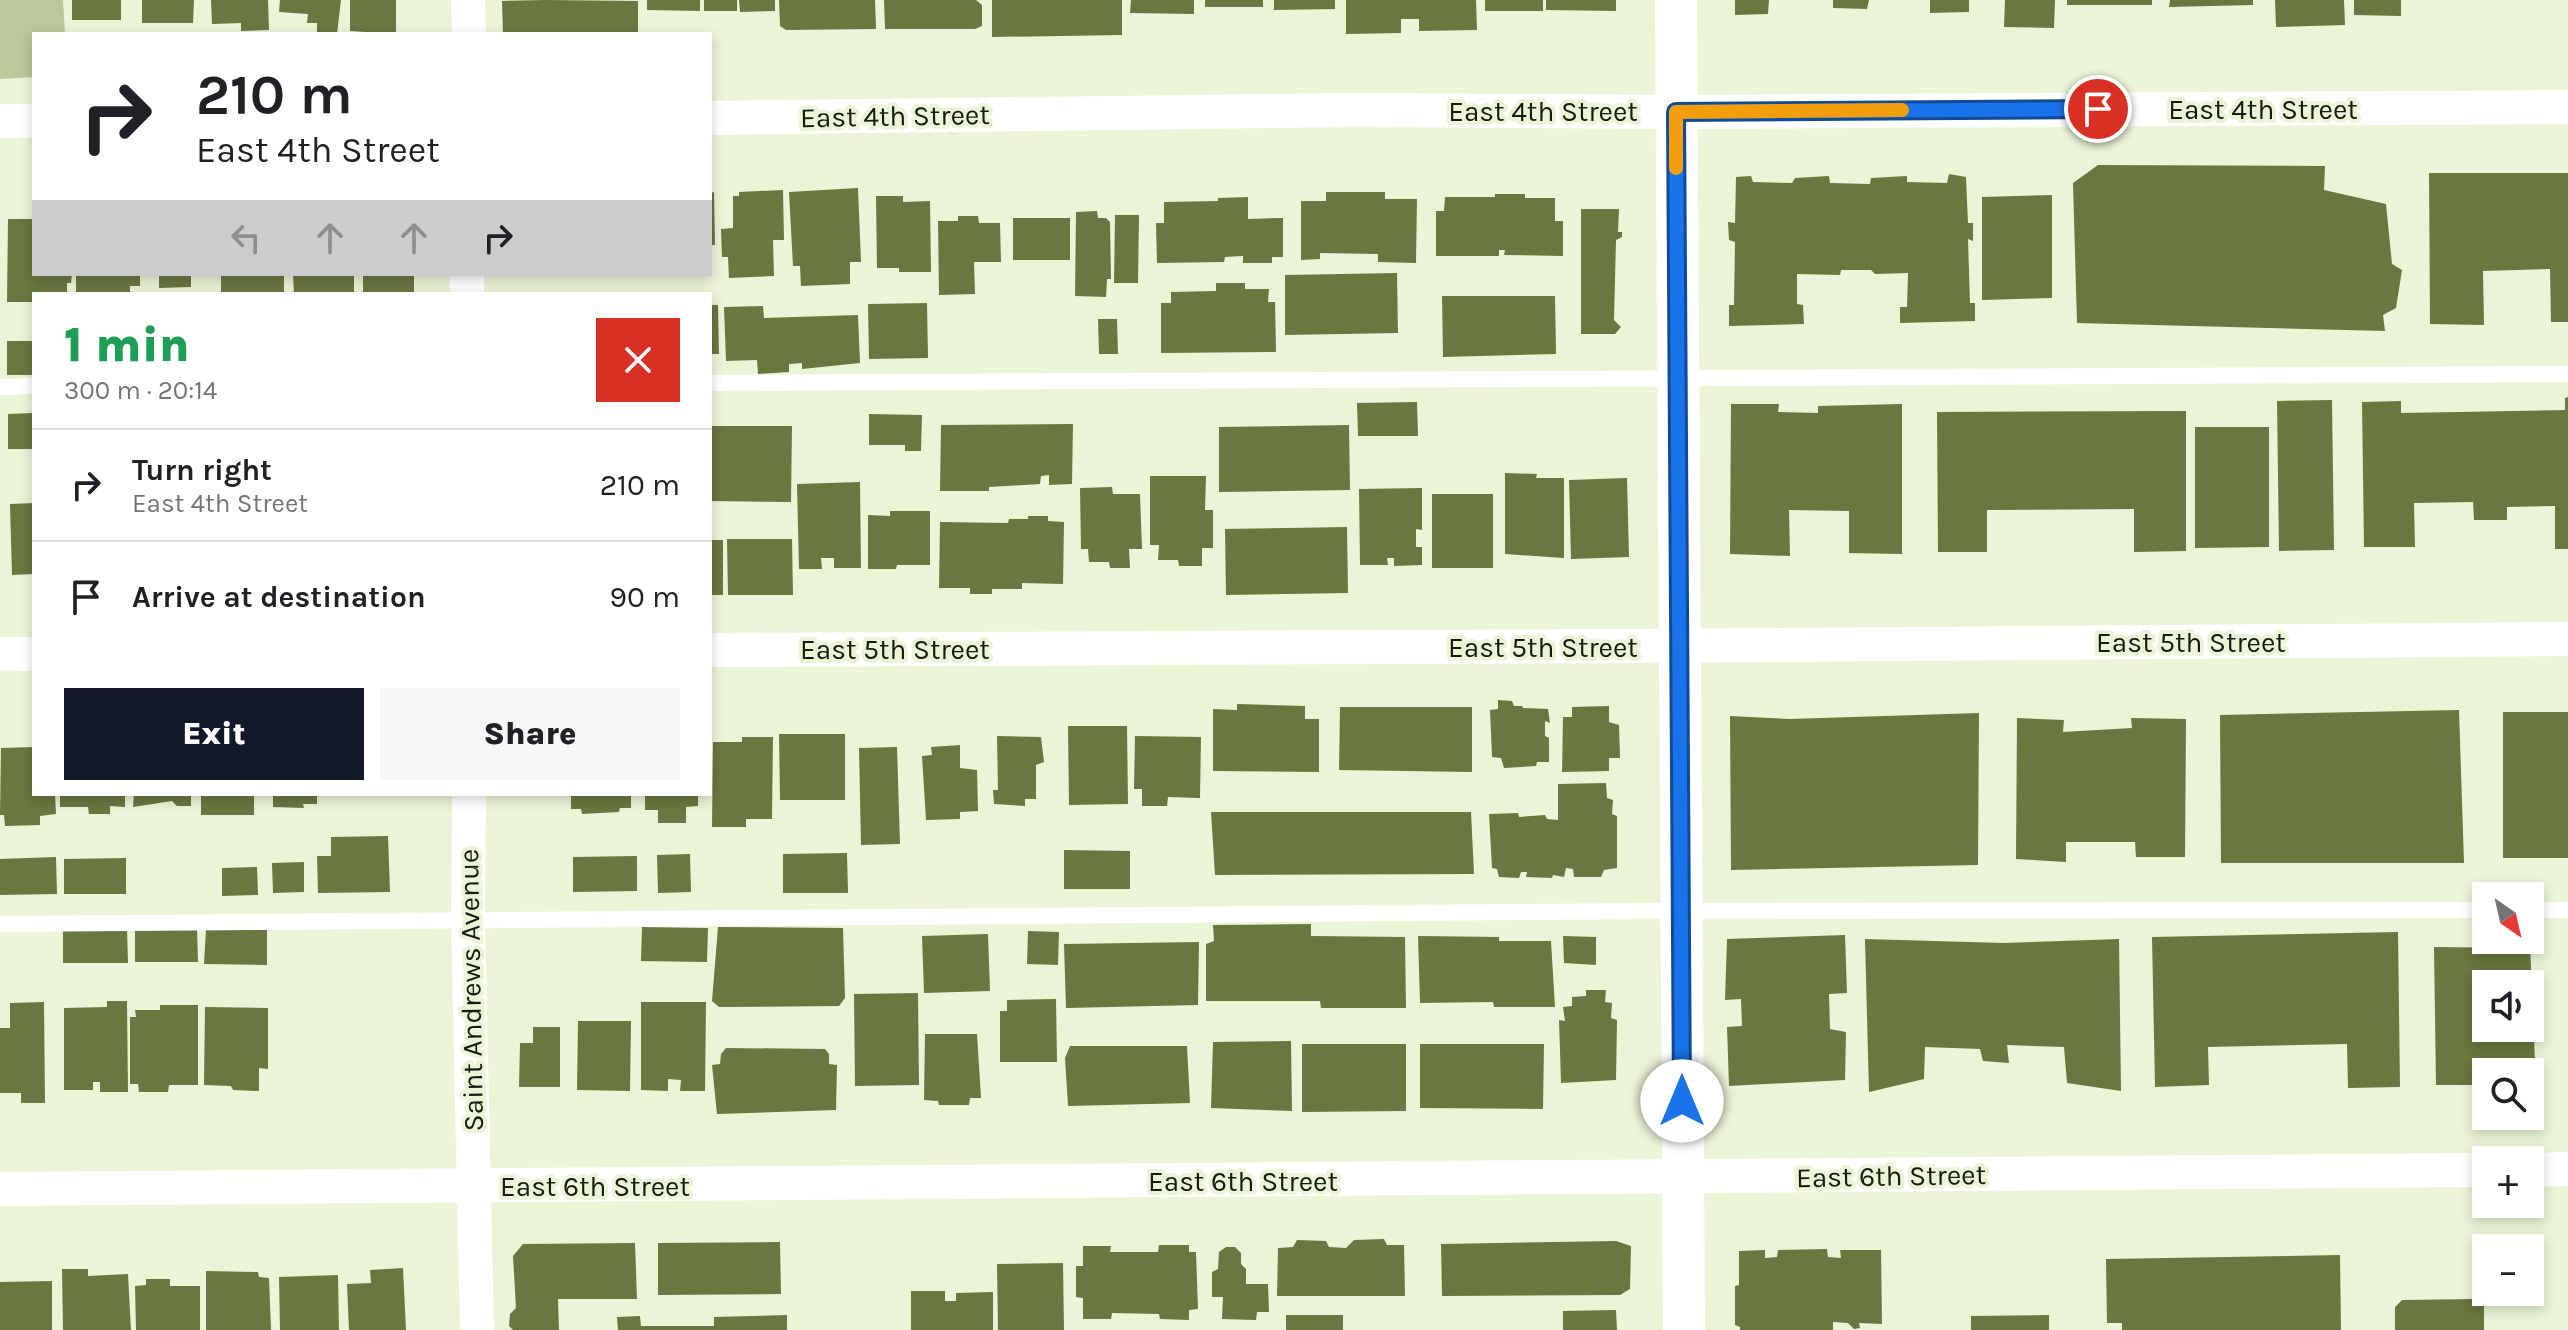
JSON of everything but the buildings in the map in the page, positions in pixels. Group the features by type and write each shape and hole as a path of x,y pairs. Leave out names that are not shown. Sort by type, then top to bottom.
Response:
{"street":[{"path":"468,0 469,32"},
{"path":"1676,0 1684,1330"},
{"name":"East 4th Street","path":"712,118 1353,110 1676,112 2568,107"},
{"path":"0,121 32,121"},
{"name":"East 5th Street","path":"712,650 2568,639"},
{"path":"0,654 32,654"},
{"name":"Saint Andrews Avenue","path":"469,796 468,921 477,1330"},
{"path":"2544,1170 2568,1169"},
{"name":"East 6th Street","path":"0,1189 2472,1170"}],"lane":[{"path":"712,383 2568,374"},
{"path":"0,387 32,386"},
{"path":"0,924 1681,911 2472,910"},
{"path":"2544,910 2568,910"}],"green space":[{"path":"0,0 63,0 65,32 32,32 32,77 0,79"}],"slow traffic":[{"path":"1676,168 1676,112 1902,110"}],"route":[{"path":"1682,1101 1676,112 2098,109"}]}
